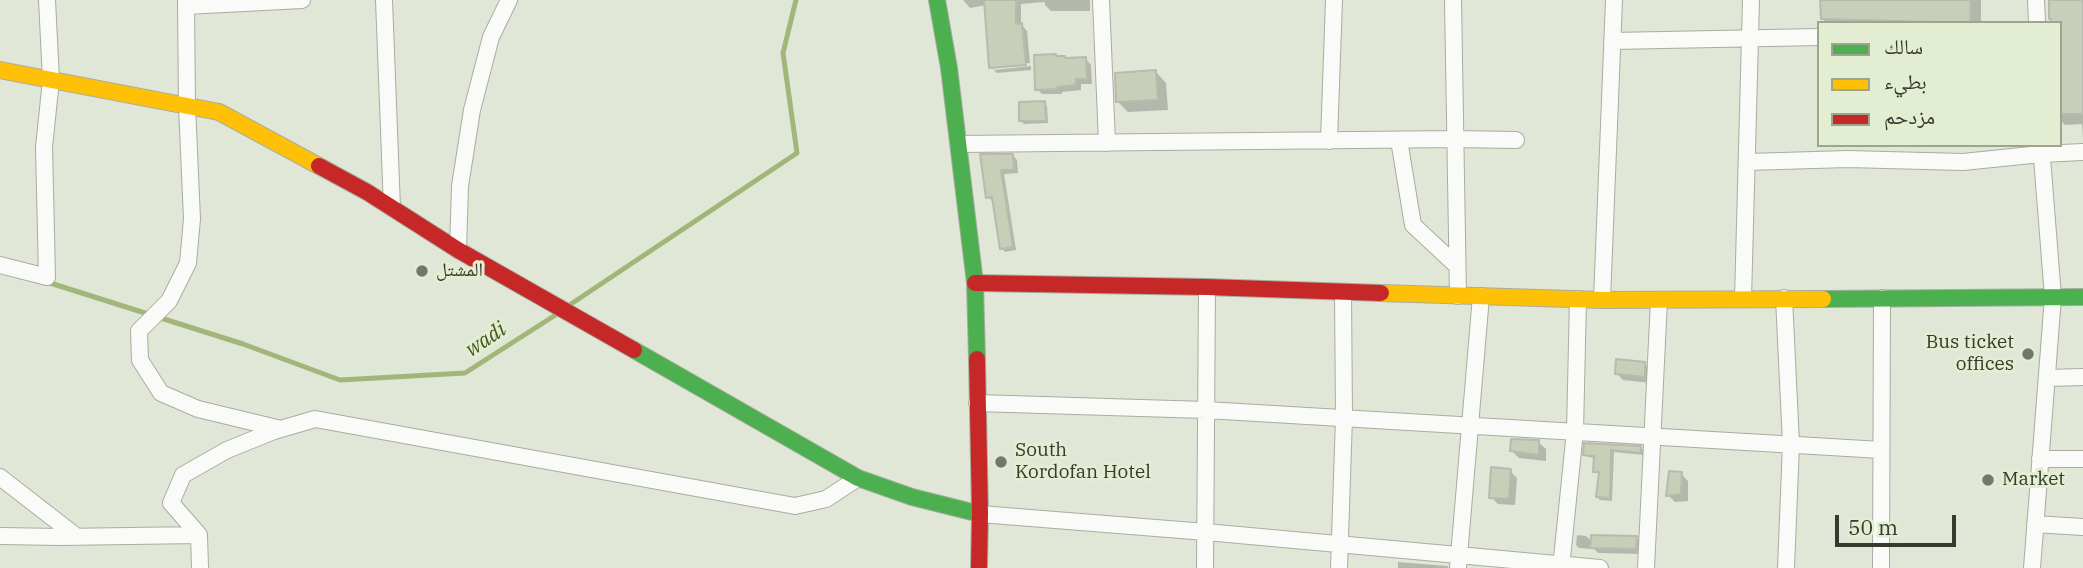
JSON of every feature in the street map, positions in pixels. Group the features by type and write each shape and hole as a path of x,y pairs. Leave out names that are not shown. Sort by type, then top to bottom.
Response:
{"street":[{"path":"0,265 47,277 44,147 51,80 47,0"},
{"path":"281,429 198,409 161,393 141,360 139,331 169,301 188,263 192,219 186,3 302,0"},
{"path":"384,0 392,208"},
{"path":"458,250 460,186 472,110 491,37 509,0"},
{"path":"937,0 949,68 975,283 979,568"},
{"path":"1101,0 1107,143"},
{"path":"1329,141 1334,0"},
{"path":"1453,0 1458,296"},
{"path":"1602,299 1614,0"},
{"path":"1743,299 1751,0"},
{"path":"2036,0 2037,21"},
{"path":"1612,41 1817,37"},
{"path":"0,70 219,112 367,192 458,250 858,478 912,497 980,514 1339,545 1459,562 1600,568"},
{"path":"1399,140 1413,225 1457,266"},
{"path":"958,144 1516,140"},
{"path":"1747,162 1848,159 1963,162 2041,150 2083,152"},
{"path":"2032,568 2053,297 2041,150"},
{"path":"975,283 1206,287 1578,299 2083,297"},
{"path":"1205,568 1206,287"},
{"path":"1339,568 1344,417 1343,293"},
{"path":"1459,562 1481,296"},
{"path":"1784,298 1791,444 1786,568"},
{"path":"1881,568 1882,298"},
{"path":"1561,566 1575,431 1578,299"},
{"path":"1646,568 1659,300"},
{"path":"2047,378 2083,377"},
{"path":"977,403 1344,417 1881,450"},
{"path":"200,568 199,535 171,503 183,475 227,450 315,419 795,506 826,499 858,478"},
{"path":"2040,459 2083,459"},
{"path":"0,477 76,536"},
{"path":"2035,524 2083,527"},
{"path":"0,536 199,535"}],"building":[{"path":"984,0 1016,0 1016,24 1022,23 1026,65 989,68"},
{"path":"1820,0 1971,0 1970,21 1821,19"},
{"path":"2049,0 2083,0 2083,114 2062,114 2062,21 2049,19"},
{"path":"1056,54 1065,58 1086,57 1087,79 1076,79 1076,85 1057,87 1058,89 1035,90 1034,55"},
{"path":"1156,70 1158,100 1116,102 1115,73"},
{"path":"1045,101 1046,121 1019,121 1019,102"},
{"path":"980,154 1013,154 1014,170 1001,170 1013,247 1000,249 992,197 986,198"},
{"path":"1616,359 1645,362 1645,377 1615,374"},
{"path":"1511,439 1539,440 1539,455 1510,451"},
{"path":"1584,443 1641,446 1641,453 1611,450 1610,498 1596,497 1599,472 1593,472 1594,456 1583,455"},
{"path":"1491,467 1511,469 1509,499 1489,498"},
{"path":"1669,471 1682,472 1681,494 1666,496"},
{"path":"1591,535 1637,536 1636,549 1590,548"}],"waterway":[{"name":"wadi","path":"568,306 797,153 783,53 796,0"},
{"name":"wadi","path":"47,282 243,344 340,380 465,373 557,314"}],"traffic: fast":[{"path":"937,0 949,68 975,283 977,359"},
{"path":"1823,299 2083,297"},
{"path":"634,350 858,478 912,497 980,514"}],"traffic: slow":[{"path":"0,70 219,112 319,166"},
{"path":"1381,293 1602,300 1823,299"}],"traffic: jam":[{"path":"319,166 367,192 458,250 634,350"},
{"path":"975,283 1381,293"},
{"path":"977,359 979,568"}],"place":[{"name":"المشتل","path":"422,271"},
{"name":"Bus ticket offices","path":"2028,354"},
{"name":"South Kordofan Hotel","path":"1001,462"},
{"name":"Market","path":"1988,480"}]}
